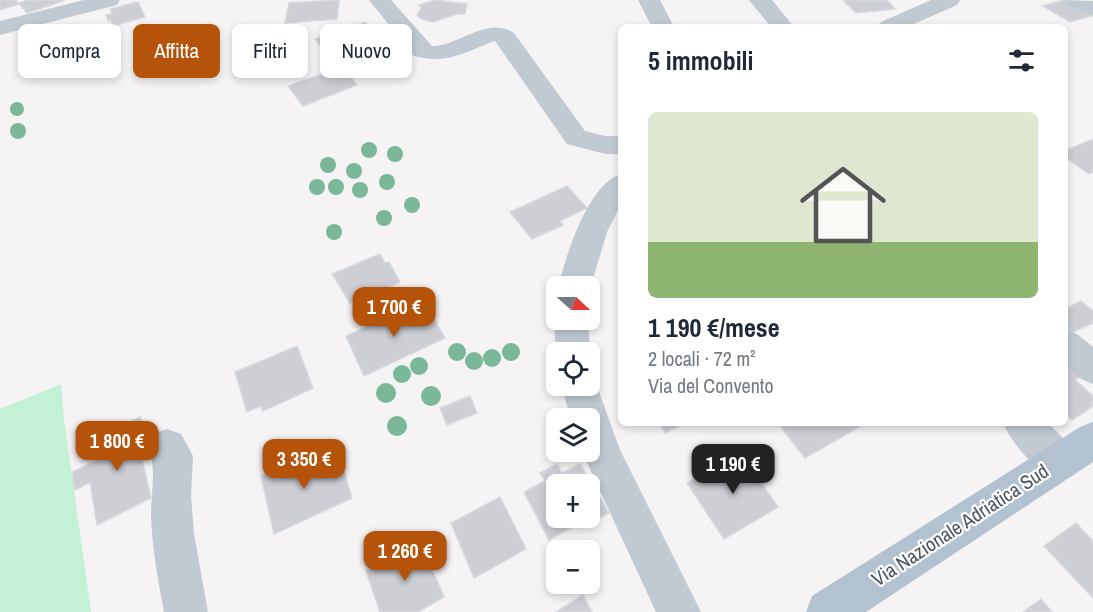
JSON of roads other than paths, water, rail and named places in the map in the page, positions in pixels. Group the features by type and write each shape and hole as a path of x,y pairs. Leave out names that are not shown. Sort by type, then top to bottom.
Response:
{"main road":[{"name":"Via Nazionale Adriatica Sud","path":"828,612 1093,440"}],"street":[{"path":"0,28 109,0"},
{"path":"380,0 422,51 431,55 447,52 489,34 499,33 506,38 576,138 605,145 618,145"},
{"path":"649,0 661,24"},
{"path":"760,0 780,24"},
{"path":"896,24 949,0"},
{"path":"1075,0 1093,9"},
{"path":"577,276 583,252 599,216 618,188"},
{"path":"1068,347 1093,368"},
{"path":"1025,426 1060,462"},
{"path":"168,447 174,456 170,483 172,518 186,612"},
{"path":"600,448 679,612"}]}
